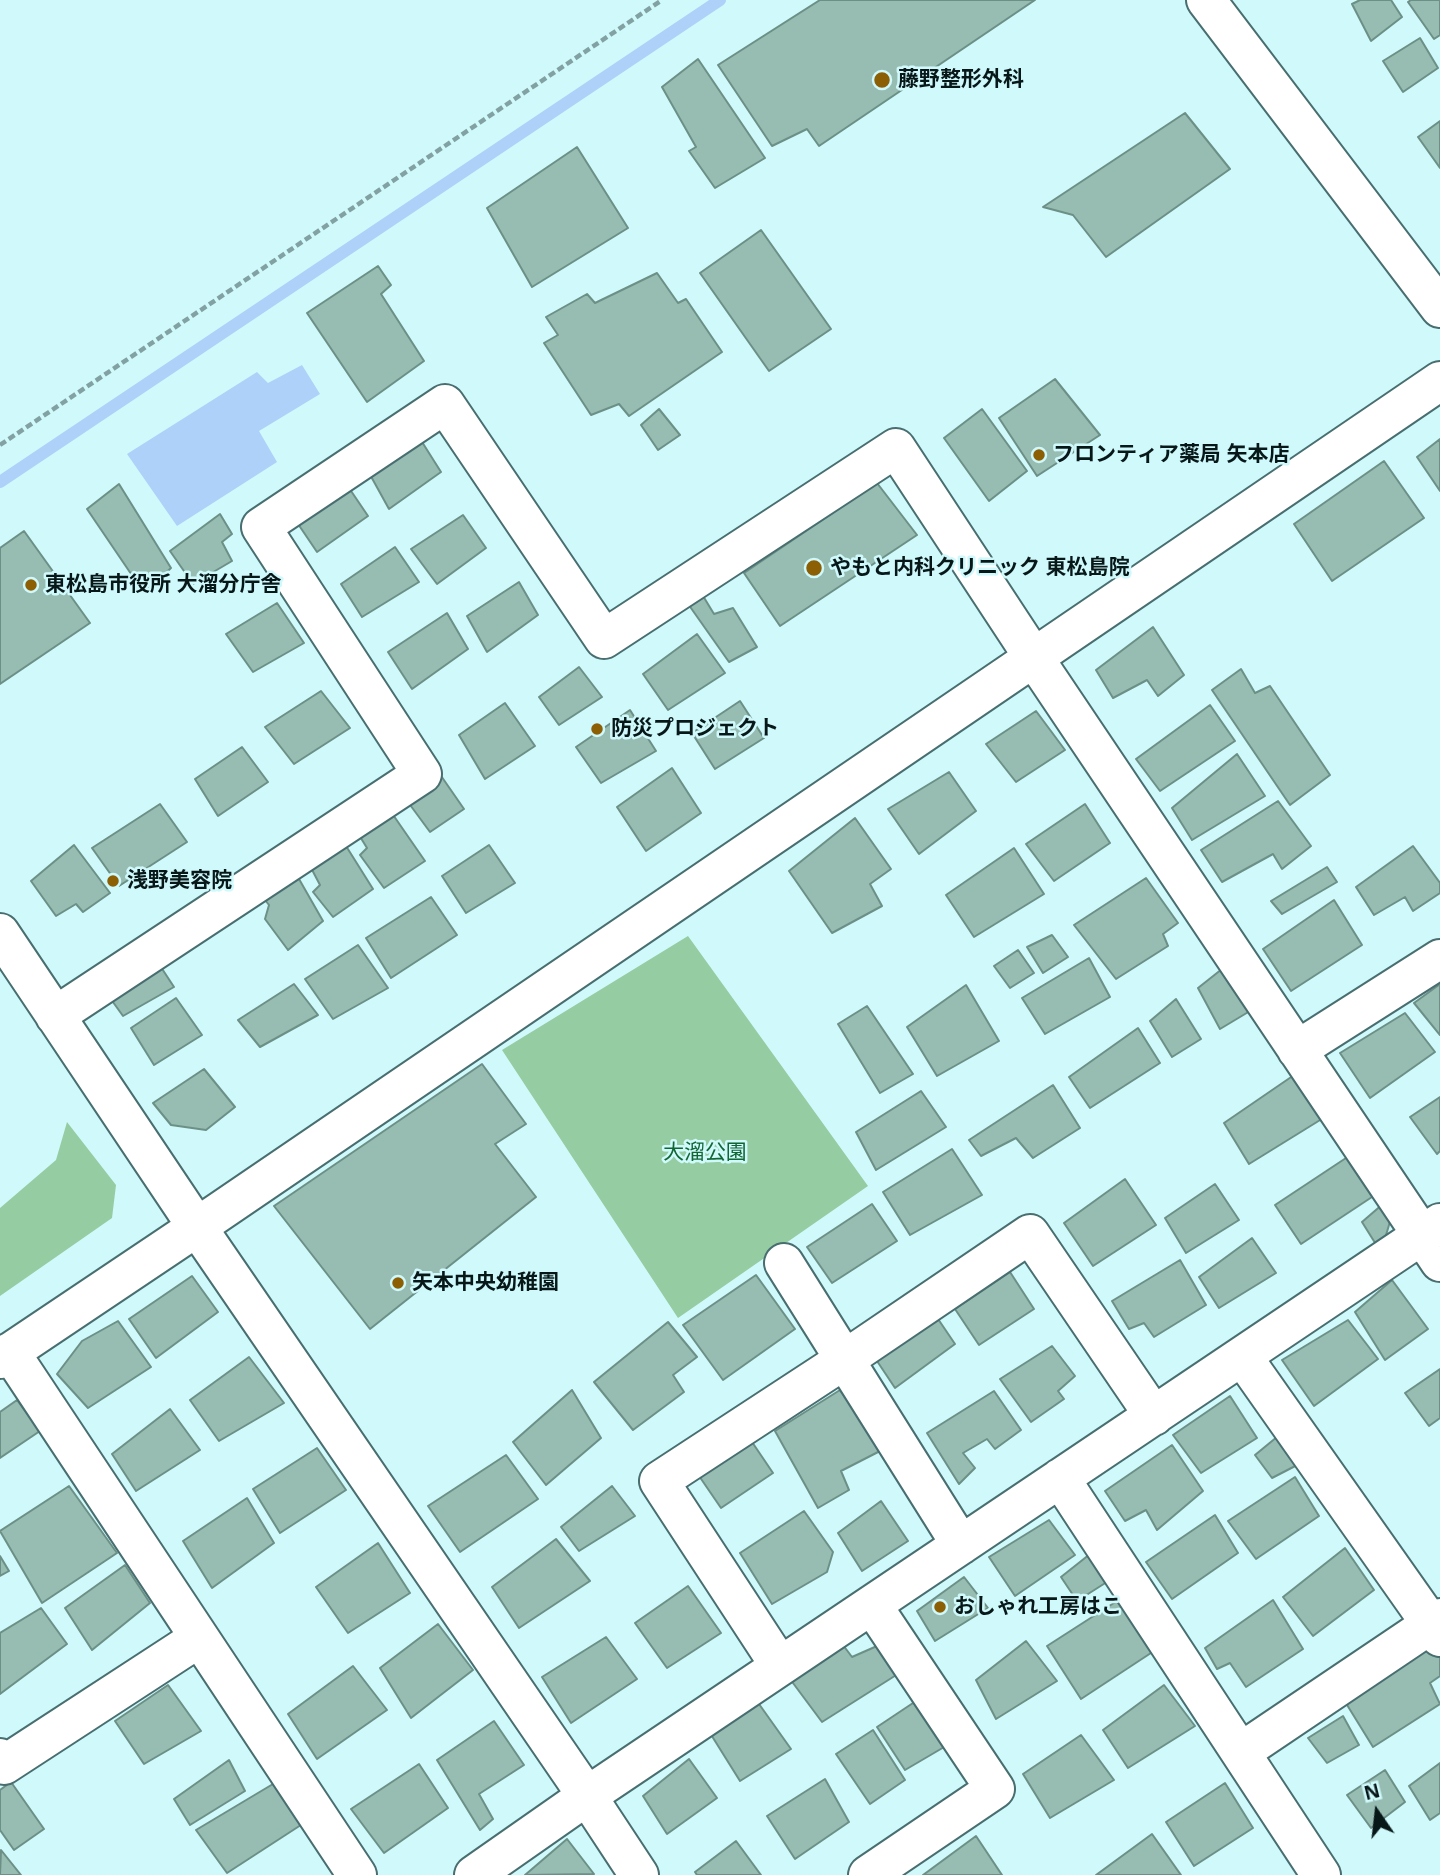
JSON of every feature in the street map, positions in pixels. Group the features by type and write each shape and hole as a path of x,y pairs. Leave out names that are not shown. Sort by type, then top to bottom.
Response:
{"street":[{"path":"1218,4 1440,308"},
{"path":"357,1875 199,1638 5,1356 1440,381"},
{"path":"55,1016 422,774 261,527 445,404 604,639 896,448 1297,1051 1434,1240 1242,1356 587,1796 474,1875"},
{"path":"0,933 639,1875"},
{"path":"1297,1051 1440,959"},
{"path":"780,1667 659,1481 1030,1234 1154,1416"},
{"path":"784,1263 961,1545"},
{"path":"1241,1752 1437,1626 1242,1356"},
{"path":"1060,1478 1321,1875"},
{"path":"868,1875 995,1789 872,1605"},
{"path":"0,1758 4,1765 199,1638"}],"path":[{"path":"0,445 662,0"}],"green space":[{"name":"大溜公園","path":"688,936 868,1186 678,1318 502,1050"},
{"path":"67,1122 116,1185 112,1218 0,1296 0,1208 56,1160"}],"water":[{"path":"302,365 320,394 259,431 277,462 177,526 127,454 257,372 268,383"}],"building":[{"path":"820,0 1035,0 819,146 807,129 772,146 718,65"},
{"path":"1360,0 1391,0 1402,17 1371,41 1352,4"},
{"path":"1440,0 1440,35 1434,39 1408,2"},
{"path":"1420,38 1438,68 1403,92 1383,61"},
{"path":"698,59 765,158 715,188 689,151 696,147 662,87"},
{"path":"1185,113 1230,169 1106,257 1073,215 1043,207"},
{"path":"1440,121 1440,168 1418,137"},
{"path":"577,147 628,228 532,287 487,208"},
{"path":"761,230 831,329 769,371 700,273"},
{"path":"378,266 391,285 381,294 424,361 367,402 307,313"},
{"path":"657,273 678,303 686,299 722,352 629,416 619,404 591,415 544,343 558,335 546,317 587,294 595,303"},
{"path":"1055,379 1100,435 1037,476 999,418"},
{"path":"659,409 680,435 658,450 641,425"},
{"path":"982,409 1027,471 989,501 944,438"},
{"path":"417,434 441,472 389,509 368,471"},
{"path":"1440,439 1440,491 1417,457"},
{"path":"1384,461 1424,518 1332,581 1294,524"},
{"path":"877,483 917,535 780,626 744,573"},
{"path":"119,484 171,568 144,593 87,509"},
{"path":"347,485 368,516 317,552 294,518"},
{"path":"220,514 232,534 222,542 232,561 193,584 170,551"},
{"path":"463,515 486,548 437,584 411,549"},
{"name":"東松島市役所 大溜分庁舎","path":"24,531 90,623 0,684 0,548"},
{"path":"395,547 419,582 362,617 341,584"},
{"path":"519,582 538,615 487,652 467,616"},
{"path":"700,591 714,614 733,608 757,647 729,662 686,601"},
{"path":"277,603 304,643 253,672 226,634"},
{"path":"447,613 468,649 412,689 388,652"},
{"path":"1153,627 1184,675 1158,696 1147,680 1113,698 1096,670"},
{"path":"697,634 725,673 668,710 643,674"},
{"path":"579,667 602,697 559,725 539,697"},
{"path":"1241,669 1255,693 1270,686 1330,775 1290,805 1212,690"},
{"path":"321,691 350,728 294,764 265,727"},
{"path":"740,701 764,738 715,769 692,733"},
{"path":"505,703 535,746 485,779 459,735"},
{"path":"1210,705 1235,741 1160,791 1136,759"},
{"path":"630,710 656,751 601,783 576,747"},
{"path":"1036,711 1065,750 1016,782 986,744"},
{"path":"242,747 268,782 218,816 195,779"},
{"path":"1237,754 1265,796 1192,840 1172,808"},
{"path":"672,768 701,813 646,851 617,807"},
{"path":"437,770 464,809 430,832 405,798"},
{"path":"949,772 976,811 919,854 888,809"},
{"path":"1278,801 1311,846 1282,869 1273,854 1222,882 1201,850"},
{"path":"160,804 187,842 119,886 92,848"},
{"path":"1085,804 1110,843 1054,881 1026,844"},
{"path":"389,809 425,861 384,888 360,855 367,848 359,835"},
{"path":"855,818 891,869 870,884 882,906 832,933 789,871"},
{"path":"341,838 373,889 333,917 313,892 320,885 309,864"},
{"path":"74,845 110,893 83,912 76,904 56,916 31,881"},
{"path":"489,845 515,883 466,913 442,876"},
{"path":"1413,846 1440,883 1440,893 1413,911 1405,897 1374,915 1356,887"},
{"path":"1014,848 1044,894 974,937 946,895"},
{"path":"1327,867 1337,882 1282,914 1271,901"},
{"path":"295,872 323,921 288,950 265,919 269,905 261,895"},
{"path":"1146,878 1178,923 1163,934 1168,946 1116,979 1074,925"},
{"path":"431,897 457,935 391,978 366,938"},
{"path":"1334,900 1362,945 1291,991 1263,949"},
{"path":"1052,935 1068,957 1043,973 1027,947"},
{"path":"358,945 388,988 333,1019 305,979"},
{"path":"1018,950 1034,973 1010,988 994,966"},
{"path":"155,958 174,987 123,1016 105,991"},
{"path":"1089,958 1110,997 1045,1034 1022,998"},
{"path":"1222,969 1250,1011 1220,1029 1198,988"},
{"path":"294,984 318,1015 260,1047 238,1020"},
{"path":"1440,984 1440,1035 1414,1003"},
{"path":"966,985 999,1041 937,1076 907,1027"},
{"path":"176,998 202,1035 154,1065 131,1028"},
{"path":"1176,999 1201,1039 1172,1057 1150,1021"},
{"path":"867,1006 913,1074 880,1093 838,1024"},
{"path":"1405,1013 1435,1052 1370,1098 1340,1053"},
{"path":"1138,1028 1160,1063 1090,1108 1069,1077"},
{"path":"482,1064 526,1124 495,1144 536,1197 370,1329 274,1206"},
{"path":"204,1069 235,1107 206,1130 171,1125 153,1103"},
{"path":"1297,1073 1325,1117 1249,1164 1224,1123"},
{"path":"1053,1085 1080,1128 1033,1158 1016,1138 981,1156 969,1140"},
{"path":"921,1091 946,1127 876,1170 856,1132"},
{"path":"1440,1097 1440,1151 1437,1154 1410,1117"},
{"path":"952,1149 982,1195 910,1235 883,1192"},
{"path":"1349,1156 1375,1195 1301,1244 1275,1205"},
{"path":"1125,1179 1156,1225 1093,1266 1064,1223"},
{"path":"1215,1184 1239,1220 1186,1253 1165,1218"},
{"path":"1384,1203 1394,1208 1384,1242 1377,1246 1362,1222"},
{"path":"872,1204 897,1241 832,1283 807,1247"},
{"path":"1252,1238 1276,1273 1219,1308 1199,1277"},
{"path":"1180,1260 1206,1305 1154,1337 1144,1323 1129,1329 1112,1301"},
{"path":"1010,1272 1034,1309 979,1345 955,1309"},
{"path":"756,1275 795,1329 723,1380 683,1325"},
{"path":"192,1276 218,1312 156,1358 129,1319"},
{"path":"1392,1280 1428,1329 1385,1360 1355,1312"},
{"path":"934,1313 955,1344 895,1388 873,1355"},
{"path":"1348,1320 1378,1359 1314,1406 1282,1360"},
{"path":"118,1321 151,1367 88,1408 57,1374 82,1341"},
{"path":"668,1322 697,1357 673,1375 684,1392 633,1430 594,1382"},
{"path":"1052,1346 1075,1376 1058,1391 1064,1399 1031,1422 1000,1379"},
{"path":"249,1357 284,1403 219,1441 190,1400"},
{"path":"1440,1369 1440,1418 1429,1426 1405,1393"},
{"path":"572,1390 601,1438 546,1485 513,1442"},
{"path":"840,1390 882,1450 841,1471 849,1490 818,1508 775,1431"},
{"path":"994,1391 1021,1430 995,1449 987,1439 963,1453 975,1468 959,1484 927,1433"},
{"path":"1230,1396 1257,1438 1201,1473 1173,1435"},
{"path":"17,1400 40,1431 0,1458 0,1412"},
{"path":"170,1409 200,1450 136,1491 112,1454"},
{"path":"1283,1432 1303,1462 1272,1478 1255,1455"},
{"path":"750,1439 773,1473 721,1508 697,1473"},
{"path":"1172,1445 1203,1491 1157,1530 1146,1510 1125,1521 1105,1491"},
{"path":"317,1448 346,1490 280,1533 253,1489"},
{"path":"506,1455 538,1499 460,1552 428,1506"},
{"path":"1295,1477 1319,1516 1256,1559 1228,1521"},
{"path":"69,1486 117,1553 42,1603 0,1531"},
{"path":"612,1486 635,1516 579,1551 561,1527"},
{"path":"247,1498 274,1543 212,1588 183,1541"},
{"path":"881,1501 908,1541 862,1571 838,1533"},
{"path":"804,1511 833,1552 827,1572 772,1604 740,1553"},
{"path":"1215,1515 1238,1553 1172,1599 1146,1562"},
{"path":"1049,1520 1075,1555 1015,1596 989,1557"},
{"path":"556,1539 590,1581 519,1628 492,1587"},
{"path":"378,1543 410,1593 348,1633 316,1587"},
{"path":"1345,1548 1374,1590 1313,1636 1283,1597"},
{"path":"1090,1554 1110,1580 1077,1601 1061,1577"},
{"path":"0,1556 9,1571 0,1576"},
{"path":"125,1565 150,1603 92,1650 65,1608"},
{"path":"964,1577 988,1608 935,1641 917,1611"},
{"path":"688,1586 721,1633 667,1668 635,1623"},
{"path":"1273,1600 1303,1649 1246,1687 1230,1663 1217,1669 1205,1648"},
{"path":"1117,1601 1154,1651 1081,1699 1047,1646"},
{"path":"41,1608 67,1644 0,1694 0,1633"},
{"path":"438,1624 473,1670 411,1718 380,1668"},
{"path":"606,1637 637,1679 571,1723 542,1677"},
{"path":"840,1641 852,1657 877,1646 901,1672 822,1722 790,1679"},
{"path":"1026,1641 1057,1681 996,1719 976,1680"},
{"path":"1428,1641 1440,1657 1440,1676 1430,1683 1440,1704 1373,1747 1344,1700"},
{"path":"353,1666 387,1710 317,1759 288,1714"},
{"path":"168,1685 201,1731 144,1764 115,1721"},
{"path":"1164,1685 1195,1726 1128,1768 1103,1730"},
{"path":"919,1699 951,1743 905,1770 877,1727"},
{"path":"759,1704 791,1749 740,1781 710,1733"},
{"path":"1343,1716 1359,1745 1327,1763 1308,1738"},
{"path":"494,1721 524,1765 479,1794 493,1819 480,1830 437,1760"},
{"path":"873,1730 905,1780 870,1804 836,1754"},
{"path":"1081,1735 1114,1780 1050,1818 1023,1774"},
{"path":"689,1759 717,1798 667,1834 643,1796"},
{"path":"229,1760 245,1791 190,1825 174,1799"},
{"path":"1440,1763 1440,1813 1430,1820 1409,1786"},
{"path":"419,1764 448,1808 384,1853 351,1809"},
{"path":"1385,1770 1405,1802 1371,1828 1347,1795"},
{"path":"825,1779 849,1822 795,1859 767,1816"},
{"path":"278,1781 304,1823 227,1873 196,1830"},
{"path":"11,1782 44,1829 14,1850 0,1830 0,1790"},
{"path":"1225,1783 1253,1828 1194,1866 1166,1822"},
{"path":"1152,1834 1181,1875 1096,1875"},
{"path":"976,1836 1002,1875 923,1875"},
{"path":"567,1839 594,1874 525,1875"},
{"path":"736,1841 761,1875 697,1875 695,1872"},
{"path":"1,1850 21,1875 0,1875"}],"waterway":[{"path":"0,482 720,0"}],"place":[{"name":"藤野整形外科","path":"882,80"},
{"name":"フロンティア薬局 矢本店","path":"1039,455"},
{"name":"やもと内科クリニック 東松島院","path":"814,568"},
{"name":"東松島市役所 大溜分庁舎","path":"31,585"},
{"name":"防災プロジェクト","path":"597,729"},
{"name":"浅野美容院","path":"113,881"},
{"name":"矢本中央幼稚園","path":"398,1283"},
{"name":"おしゃれ工房はこ","path":"940,1607"}]}
